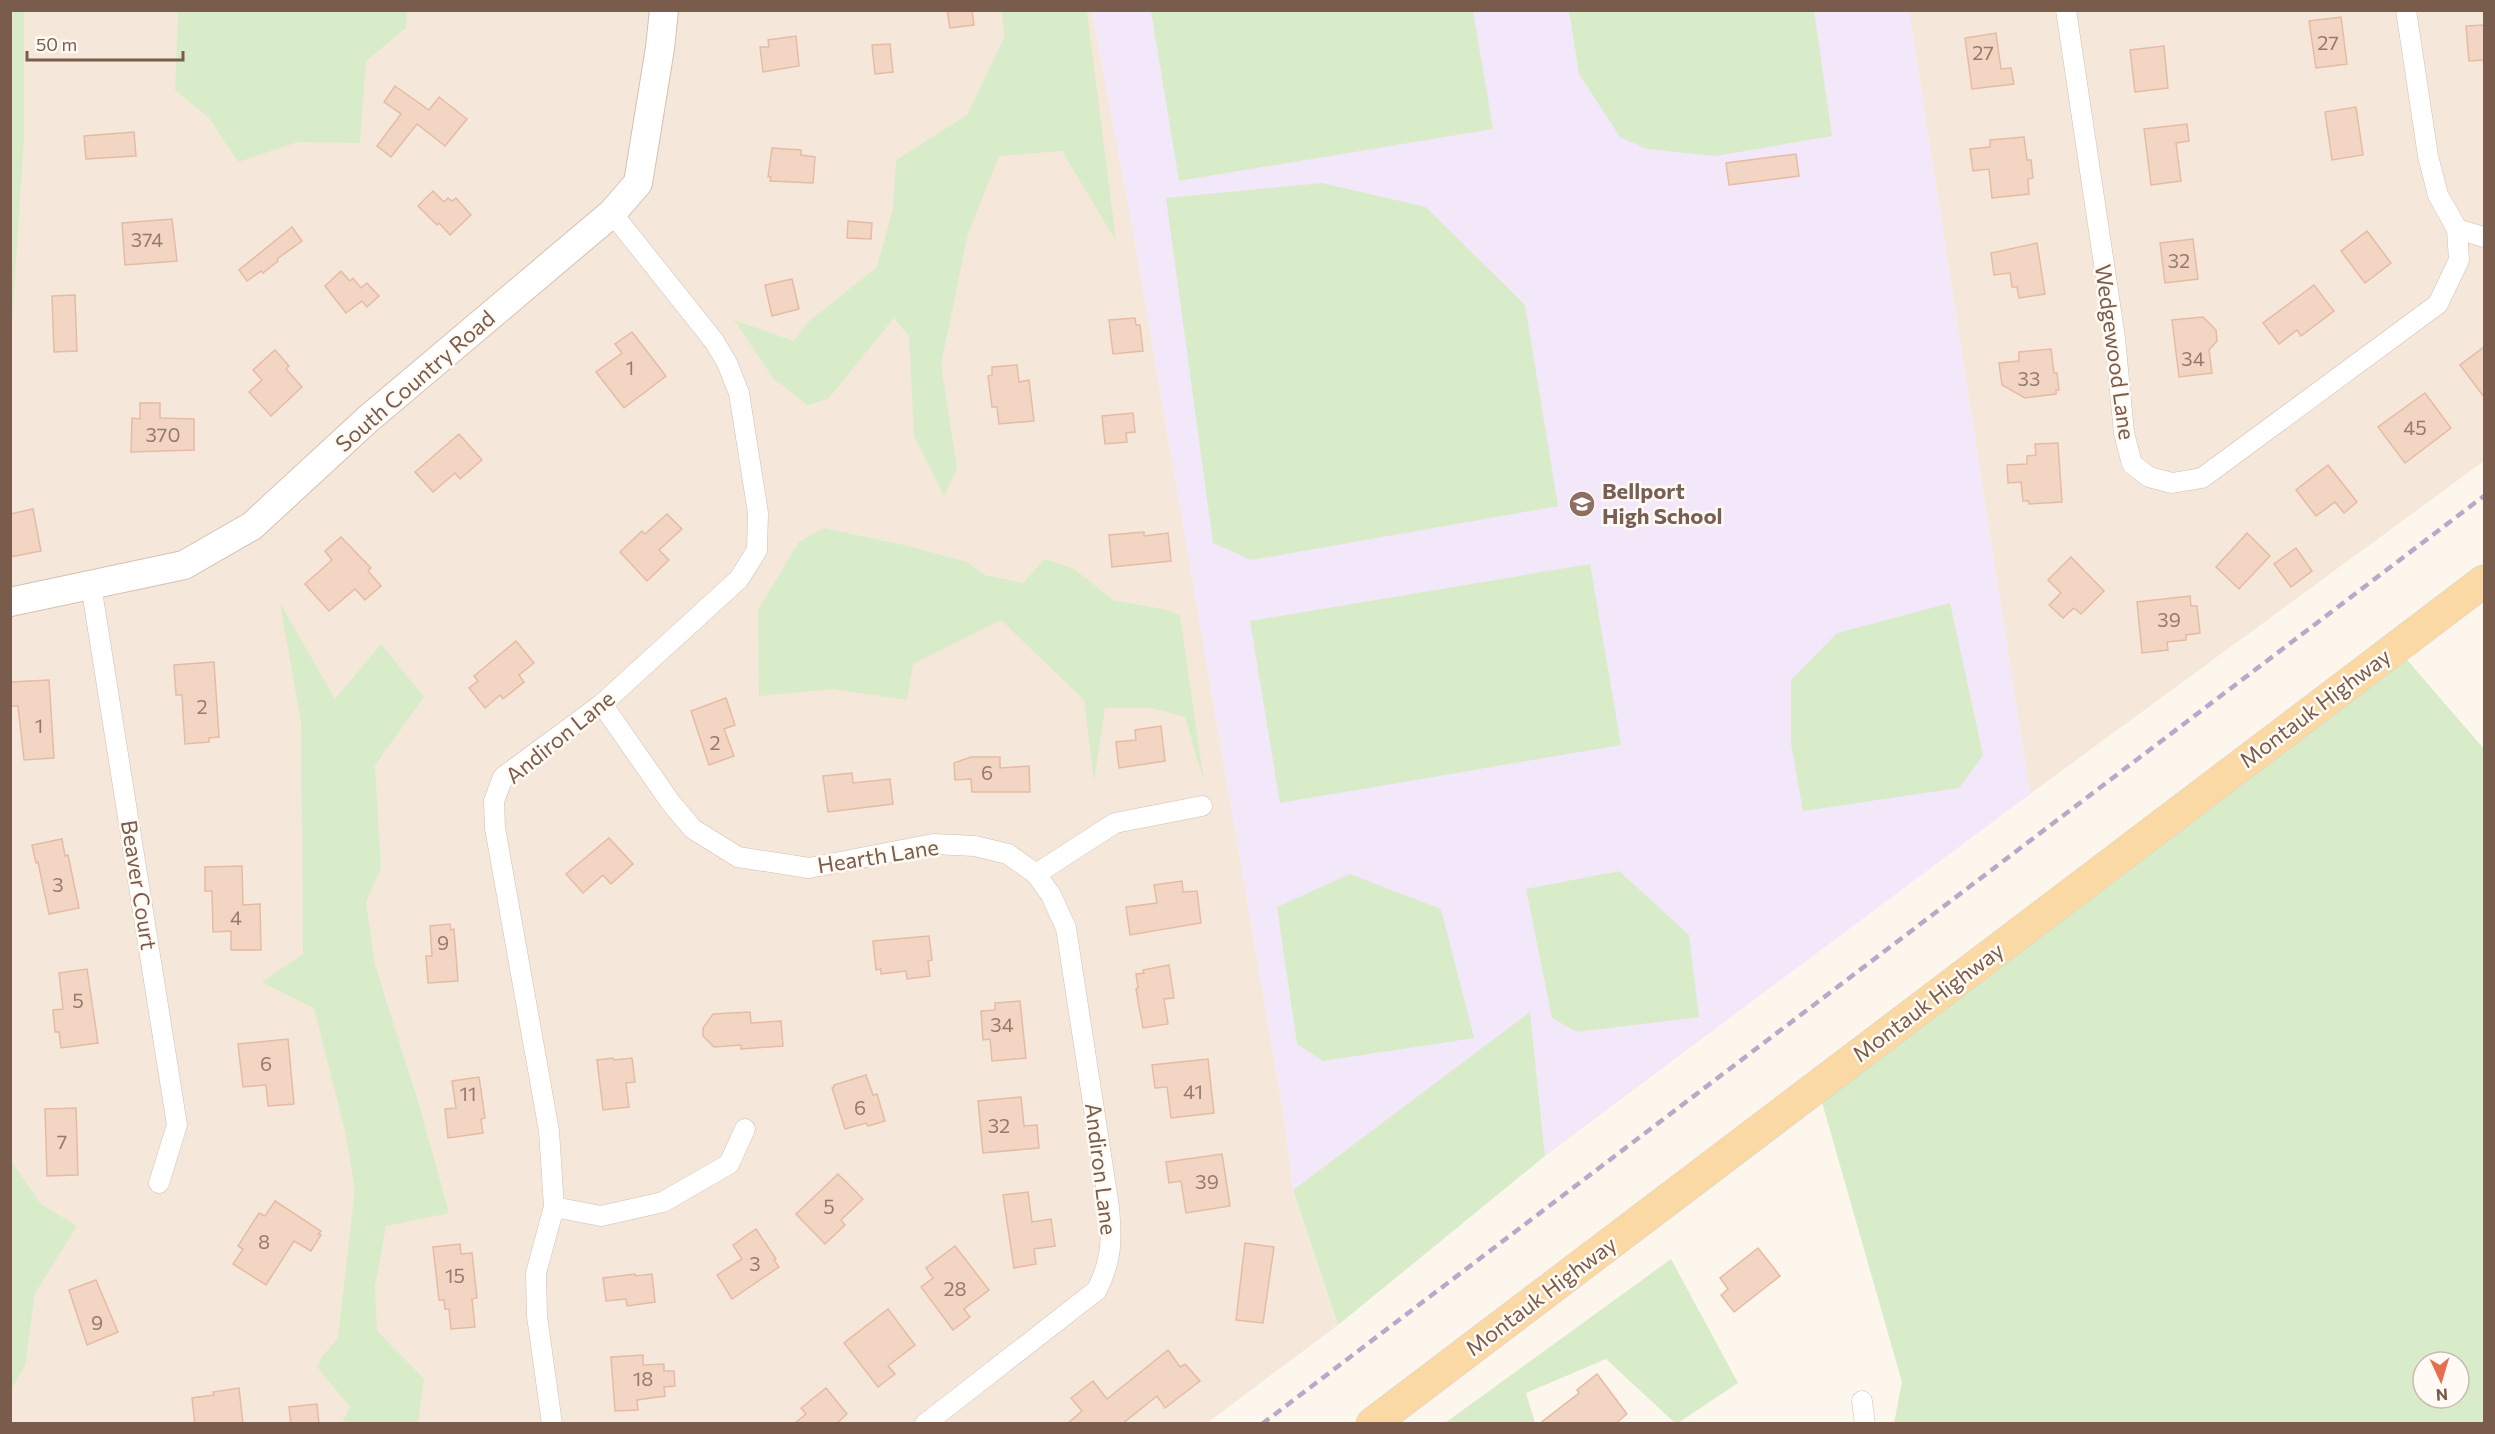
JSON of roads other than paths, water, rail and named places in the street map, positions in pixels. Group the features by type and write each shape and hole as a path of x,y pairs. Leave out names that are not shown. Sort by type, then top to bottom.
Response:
{"main road":[{"name":"South Country Road","path":"10,602 184,565 252,526 368,419 612,213 638,183 664,10"},
{"name":"Montauk Highway","path":"1372,1424 2484,581"}],"street":[{"name":"Wedgewood Lane","path":"2066,10 2115,338 2124,434 2132,464 2149,477 2172,483 2202,478 2438,304 2459,260 2457,230"},
{"path":"2406,10 2428,156 2438,195 2457,230 2484,237"},
{"name":"Andiron Lane","path":"552,1424 537,1316 536,1273 554,1207 549,1131 495,828 494,801 503,777 602,704 739,579 757,550 758,513 739,393 727,363 714,340 612,213"},
{"name":"Beaver Court","path":"91,585 177,1125 159,1183"},
{"name":"Hearth Lane","path":"602,704 671,804 693,830 738,857 809,868 933,844 975,846 1008,854 1036,874"},
{"path":"1036,874 1115,823 1202,806"},
{"name":"Andiron Lane","path":"925,1424 1097,1290 1107,1269 1112,1239 1109,1207 1066,928 1052,895 1036,874"},
{"path":"554,1207 601,1216 663,1202 729,1164 745,1129"},
{"path":"1862,1401 1865,1424"}],"railway":[{"path":"1262,1424 2484,496"}],"place":[{"name":"Bellport High School","path":"1582,504"}]}
